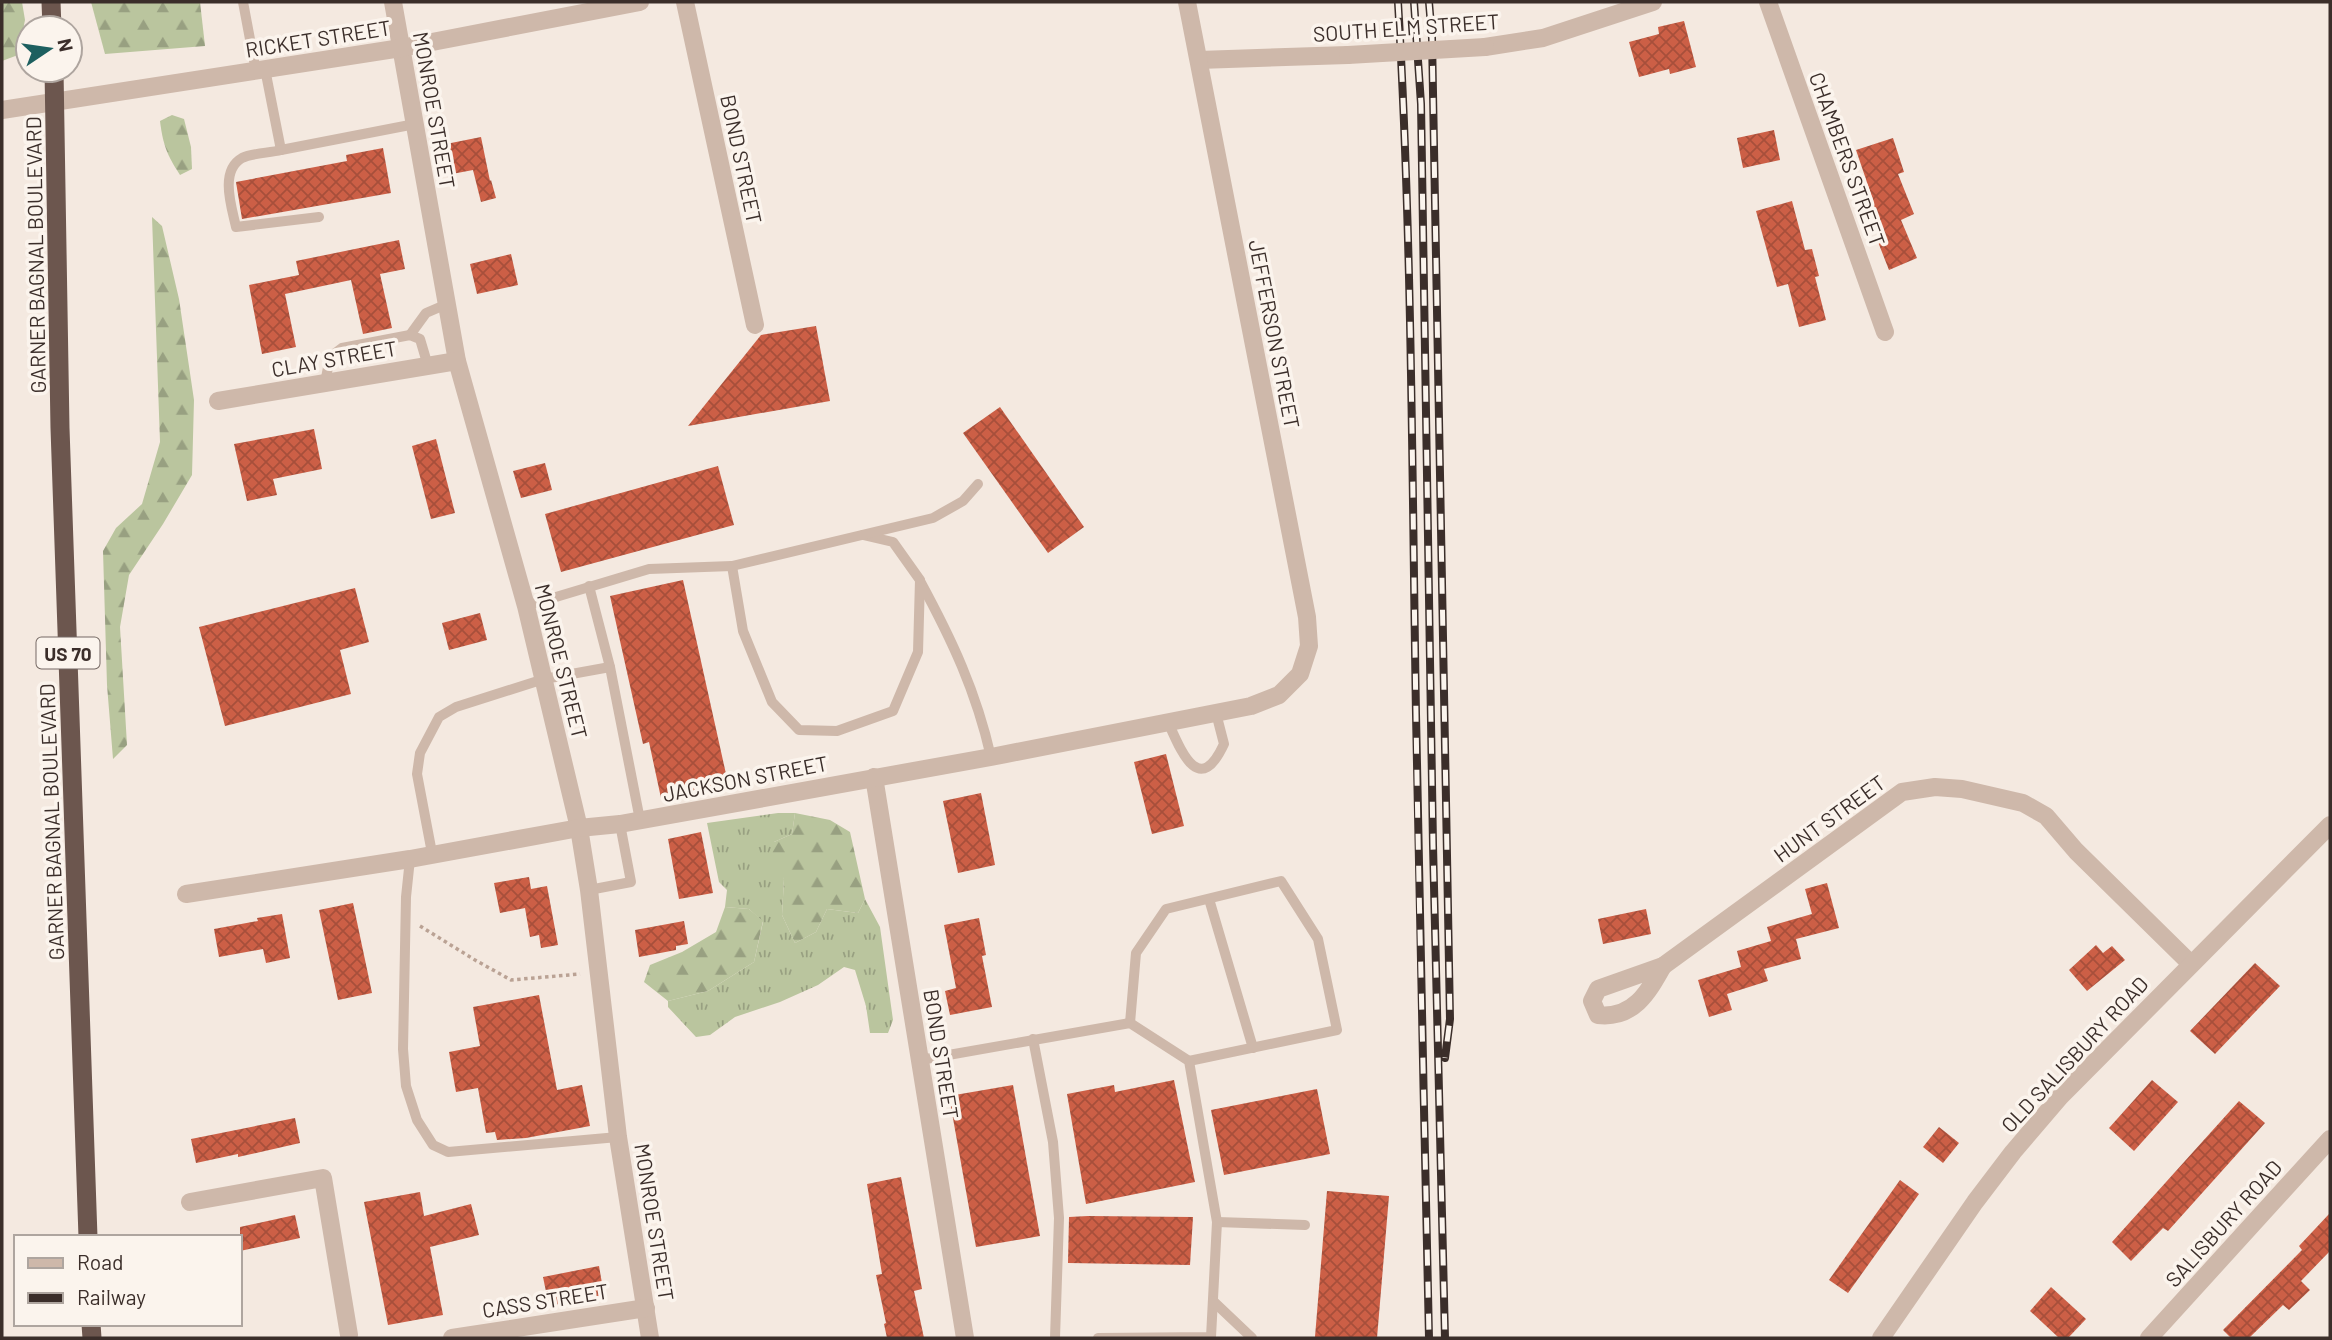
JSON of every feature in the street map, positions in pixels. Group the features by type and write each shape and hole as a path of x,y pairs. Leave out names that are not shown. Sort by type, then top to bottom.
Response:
{"highway":[{"name":"GARNER BAGNAL BOULEVARD","path":"55,84 60,428 88,1235"}],"street":[{"name":"MONROE STREET","path":"393,2 457,361 526,606 579,828 618,1137 650,1338"},
{"name":"RICKET STREET","path":"2,110 401,48 640,2"},
{"name":"BOND STREET","path":"685,2 755,325"},
{"name":"JEFFERSON STREET","path":"1187,2 1307,617 1310,646 1300,674"},
{"name":"SOUTH ELM STREET","path":"1199,60 1485,47 1543,38 1653,2"},
{"name":"CHAMBERS STREET","path":"1768,2 1885,332"},
{"name":"CLAY STREET","path":"218,401 457,361"},
{"name":"JACKSON STREET","path":"186,894 410,859 579,828 620,824 1216,713 1251,706 1279,695 1300,674"},
{"name":"BOND STREET","path":"874,777 965,1338"},
{"name":"HUNT STREET","path":"1663,966 1902,792 1935,787 1962,789 2014,801 2046,816 2076,851 2191,964"},
{"name":"OLD SALISBURY ROAD","path":"1881,1338 1975,1202 2060,1097 2330,825"},
{"name":"SALISBURY ROAD","path":"2149,1338 2330,1139"},
{"path":"190,1202 323,1178 345,1337"},
{"name":"CASS STREET","path":"452,1338 646,1308"}],"lane":[{"path":"243,2 281,150"},
{"path":"319,217 236,227 229,186 232,168 242,158 415,124"},
{"path":"410,335 426,313 447,304"},
{"path":"325,383 330,358 342,348 410,335 421,339 428,366"},
{"path":"526,606 649,569 732,566 933,518 963,501 978,484"},
{"path":"863,535 893,542 920,580 967,674 982,715 991,757"},
{"path":"732,566 743,631 772,702 799,730 837,731 893,711 918,652 920,580"},
{"path":"589,586 610,667 640,820"},
{"path":"432,853 417,774 420,753 439,717 456,707 544,679 610,667"},
{"path":"1168,722 1187,761 1193,767 1202,768 1216,761 1224,744 1216,713"},
{"path":"589,891 631,882 620,824"},
{"path":"410,859 403,1049 406,1086 417,1120 433,1145 448,1152 618,1137"},
{"path":"920,1060 1130,1023 1189,1061 1338,1030 1318,939 1281,881 1167,909 1136,953 1130,1023"},
{"path":"1209,899 1253,1048"},
{"path":"1034,1039 1054,1142 1059,1218 1055,1338"},
{"path":"1098,1338 1211,1338 1217,1222 1189,1061"},
{"path":"1217,1222 1305,1226"},
{"path":"1213,1301 1252,1338"}],"path":[{"path":"406,915 475,961 511,980 599,973"}],"green space":[{"path":"2,2 22,2 24,14 14,14 14,56 2,61"},
{"path":"91,2 200,2 205,46 105,54"},
{"path":"172,115 184,119 191,147 192,169 180,175 166,150 160,121"},
{"path":"152,217 162,226 179,299 194,400 192,475 129,575 120,627 127,745 113,759 107,685 103,551 116,528 142,504 160,442"},
{"path":"795,813 792,834 774,842 784,879 782,915 795,943 816,932 827,909 858,913 865,899 880,927 893,1020 888,1033 870,1033 866,1006 855,970 844,967 818,985 780,1002 735,1017 710,1035 696,1037 668,1007 668,1001 708,991 754,962 763,922 749,909 725,907 727,890 719,882 707,823"},
{"path":"795,813 830,820 850,832 865,899 858,913 827,909 816,932 795,943 782,915 784,879 768,855 774,842 792,834"},
{"path":"725,907 749,909 763,921 754,962 708,991 668,1001 644,982 650,965 682,952 716,932"}],"building":[{"path":"1684,21 1696,67 1670,74 1669,69 1639,77 1629,42 1659,34 1658,27"},
{"path":"1774,130 1780,160 1743,168 1737,138"},
{"path":"481,137 496,198 481,202 473,170 452,174 446,144"},
{"path":"1893,138 1904,172 1898,174 1914,214 1901,220 1917,258 1889,270 1878,242 1883,240 1868,202 1873,200 1856,150"},
{"path":"383,148 391,193 242,219 236,182 347,161 346,155"},
{"path":"1792,201 1805,250 1812,249 1819,276 1815,277 1826,320 1799,327 1788,284 1777,287 1756,211"},
{"path":"399,240 405,269 380,274 392,328 363,334 351,280 285,294 296,347 262,354 249,285 299,275 296,261"},
{"path":"511,254 518,285 477,294 470,264"},
{"path":"816,326 830,401 688,426 761,335"},
{"path":"1000,407 1084,527 1048,553 963,433"},
{"path":"314,429 322,469 273,479 277,495 247,501 234,444"},
{"path":"436,439 455,513 431,519 412,446"},
{"path":"545,463 552,490 521,498 513,471"},
{"path":"718,466 734,525 561,572 545,514"},
{"path":"683,580 728,783 661,798 649,742 643,744 610,596"},
{"path":"355,588 369,642 340,650 351,694 225,726 199,627"},
{"path":"480,613 487,640 449,650 442,623"},
{"path":"1166,754 1184,826 1152,834 1134,762"},
{"path":"981,793 995,865 958,873 943,801"},
{"path":"701,832 713,893 679,899 668,839"},
{"path":"529,877 531,889 547,886 558,945 541,948 539,935 530,937 525,908 500,913 494,883"},
{"path":"1827,883 1839,928 1796,939 1801,959 1764,969 1768,981 1727,994 1732,1010 1709,1017 1698,980 1741,967 1737,951 1771,941 1767,927 1812,914 1805,889"},
{"path":"353,903 372,993 338,1000 319,910"},
{"path":"1646,909 1651,934 1603,944 1598,919"},
{"path":"282,914 290,958 266,963 263,949 219,957 214,929"},
{"path":"979,918 986,955 982,956 992,1007 950,1015 945,991 956,988 944,925"},
{"path":"684,921 688,944 676,946 676,950 639,957 635,930"},
{"path":"2096,945 2103,953 2112,946 2125,960 2087,991 2069,970"},
{"path":"2255,963 2280,986 2215,1054 2190,1031"},
{"path":"539,995 557,1090 582,1085 590,1126 526,1138 497,1140 495,1132 486,1133 478,1088 456,1092 449,1052 480,1046 473,1007"},
{"path":"1174,1080 1195,1182 1086,1204 1067,1094 1114,1085 1115,1092"},
{"path":"2152,1080 2178,1102 2134,1151 2109,1128"},
{"path":"1013,1085 1040,1236 976,1247 949,1096"},
{"path":"1317,1089 1330,1154 1224,1175 1211,1110"},
{"path":"2239,1101 2265,1123 2168,1231 2163,1228 2131,1261 2112,1242"},
{"path":"295,1118 300,1143 196,1163 191,1139"},
{"path":"1939,1127 1959,1143 1943,1163 1923,1147"},
{"path":"901,1177 922,1289 914,1291 924,1338 887,1338 876,1275 882,1274 867,1184"},
{"path":"1900,1180 1919,1194 1848,1293 1829,1280"},
{"path":"1327,1191 1389,1196 1377,1338 1315,1337"},
{"path":"420,1192 424,1216 471,1204 479,1235 430,1247 443,1315 388,1325 364,1202"},
{"path":"2330,1213 2330,1251 2301,1281 2310,1290 2289,1310 2283,1305 2249,1338 2231,1338 2223,1330 2302,1250 2299,1246"},
{"path":"295,1215 300,1238 242,1251 240,1227"},
{"path":"1069,1217 1193,1217 1190,1265 1068,1263"},
{"path":"599,1266 604,1295 549,1306 543,1277"},
{"path":"2051,1287 2086,1319 2068,1338 2059,1338 2030,1311"}],"railway":[{"path":"1398,2 1409,269 1429,1338"},
{"path":"1414,2 1421,104 1433,845 1445,1338"},
{"path":"1429,2 1432,38 1450,1019 1445,1058"}]}
